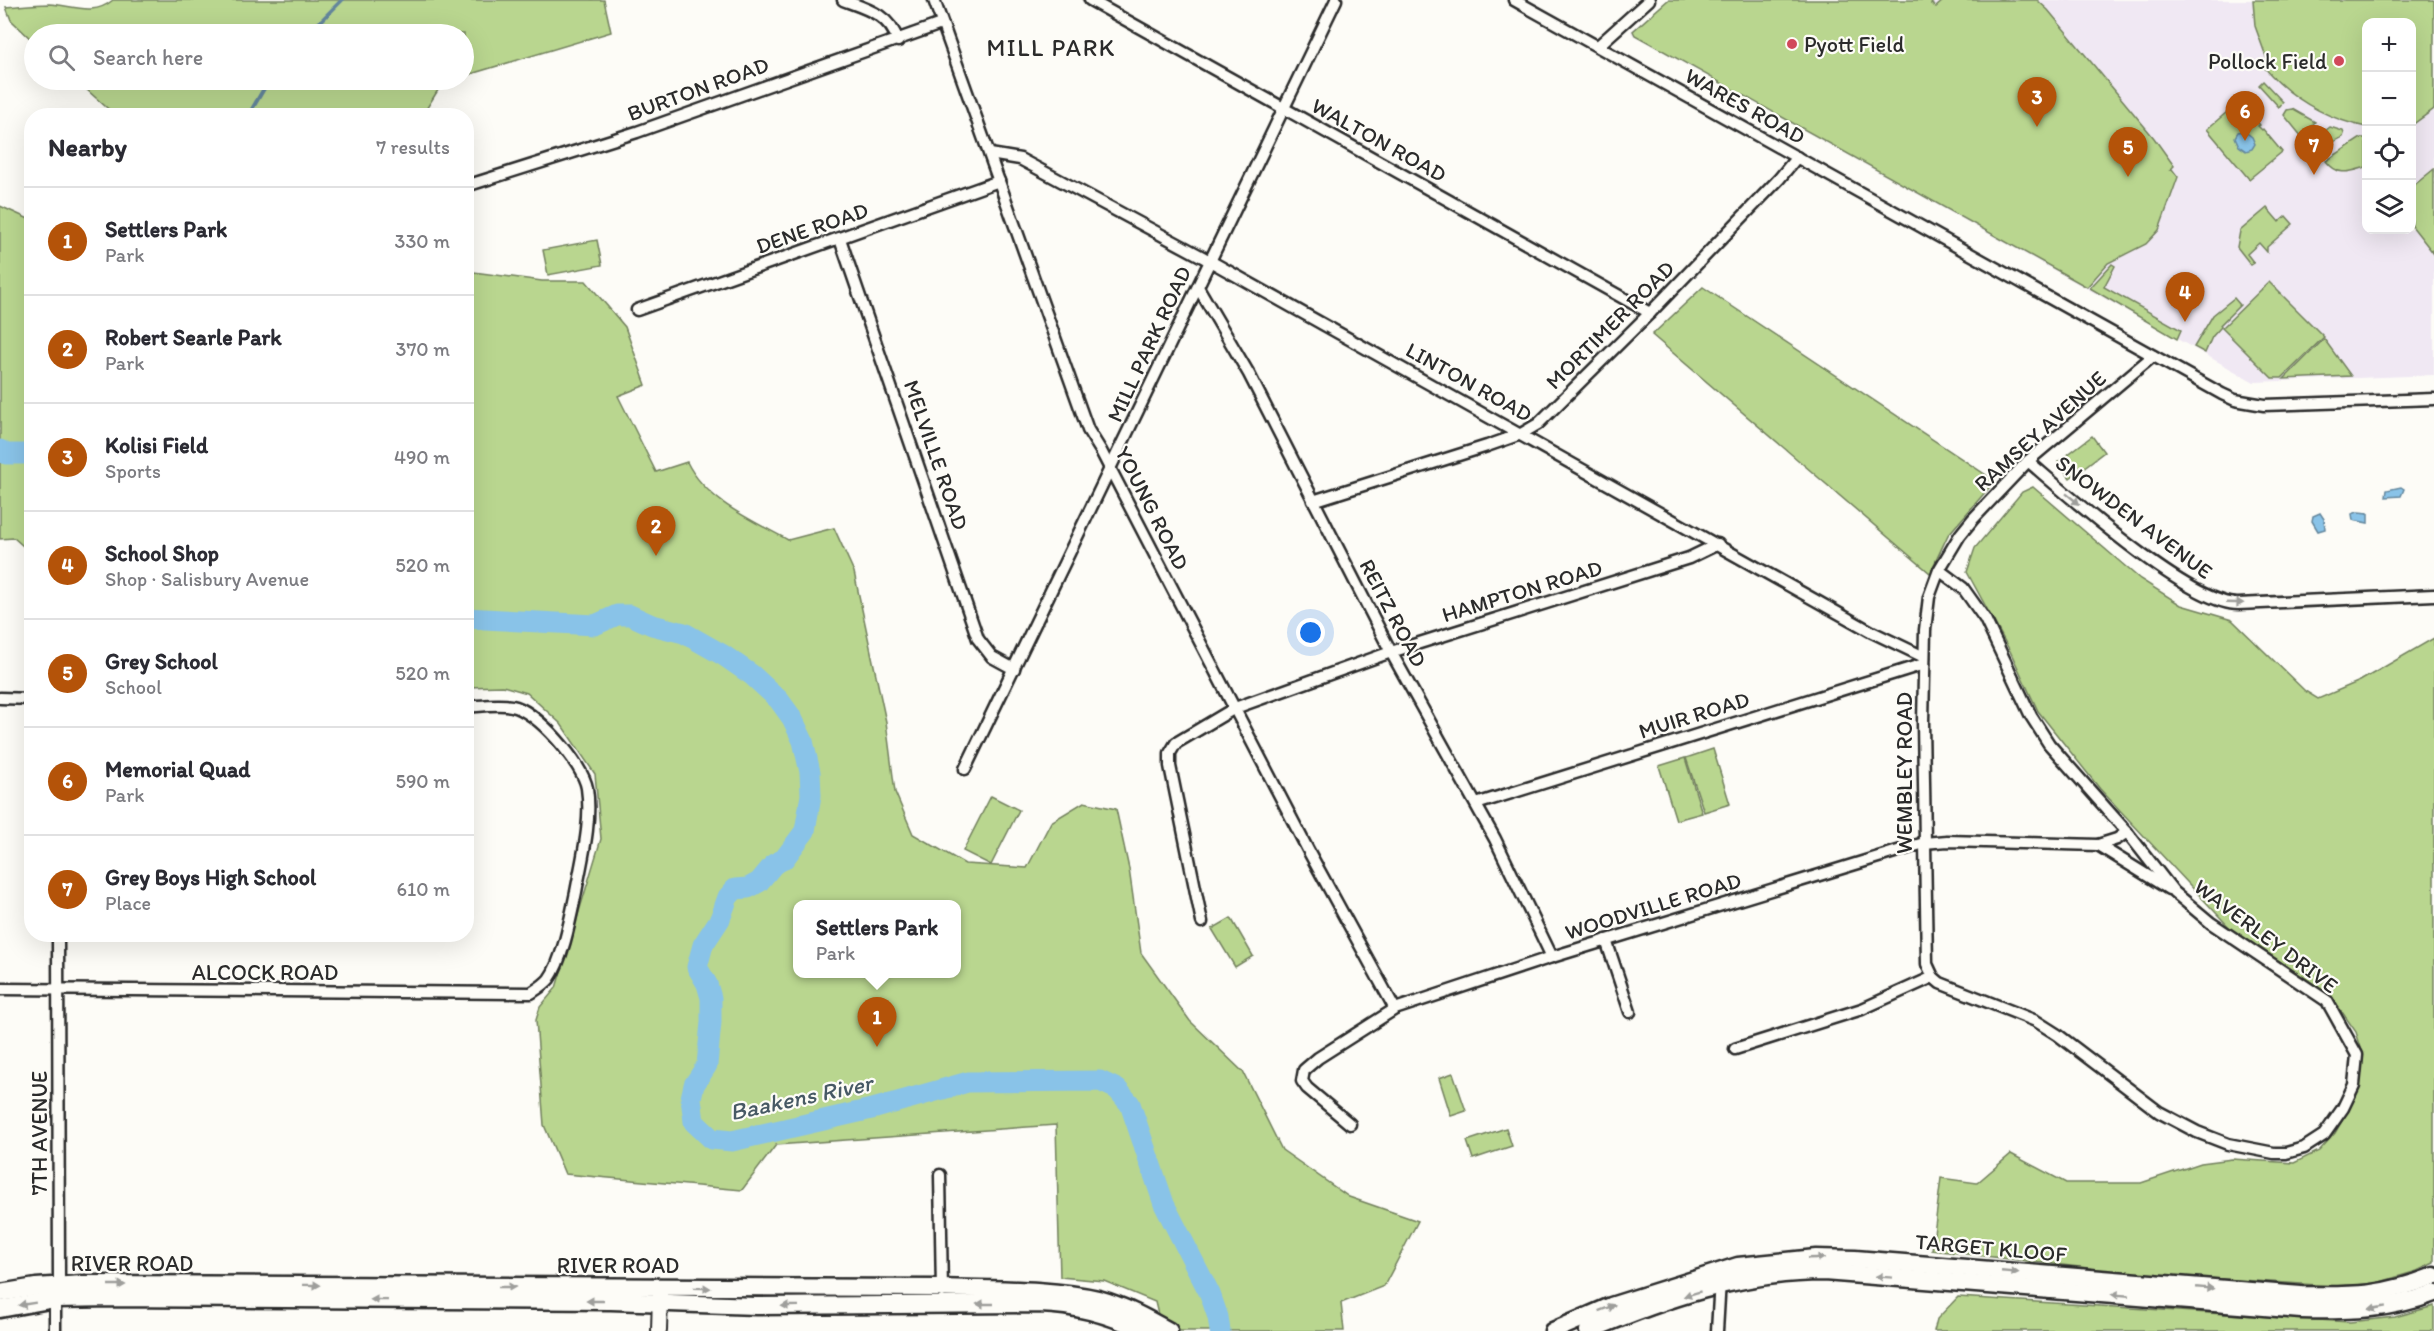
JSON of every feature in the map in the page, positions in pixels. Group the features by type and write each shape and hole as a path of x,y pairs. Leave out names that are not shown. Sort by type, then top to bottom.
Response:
{"main road":[{"name":"TARGET KLOOF","path":"1588,1331 1720,1278 1738,1266 1816,1258 1913,1271 2301,1310 2366,1310 2398,1304 2434,1293"},
{"name":"TARGET KLOOF","path":"1913,1271 2336,1296 2361,1296 2390,1292 2434,1276"},
{"name":"TARGET KLOOF","path":"1553,1331 1611,1306 1720,1278"},
{"path":"756,1289 756,1306"},
{"name":"RIVER ROAD","path":"57,1292 660,1296 756,1289 942,1296 1064,1306 1098,1313 1144,1331"},
{"path":"2,1291 57,1292"},
{"path":"0,1309 57,1292"},
{"name":"RIVER ROAD","path":"660,1296 756,1306 942,1296 1063,1294 1096,1299 1136,1313 1168,1331"}],"street":[{"path":"843,0 884,17 894,30 898,41"},
{"name":"YOUNG ROAD","path":"933,0 1088,430 1111,470 1308,850 1395,1009"},
{"name":"WALTON ROAD","path":"1090,0 1283,110 1650,313"},
{"name":"MILL PARK ROAD","path":"965,769 1336,0"},
{"name":"WARES ROAD","path":"1514,0 2222,394 2248,403 2292,405 2434,399"},
{"path":"1598,46 1649,0"},
{"name":"BURTON ROAD","path":"474,183 638,132 941,24"},
{"name":"LINTON ROAD","path":"990,154 1014,157 1034,166 1210,261 1924,660"},
{"name":"MORTIMER ROAD","path":"1313,501 1487,447 1521,434 1538,424 1650,313 1797,158"},
{"name":"DENE ROAD","path":"638,310 999,181"},
{"name":"MELVILLE ROAD","path":"840,239 978,639 992,657 1014,669"},
{"name":"REITZ ROAD","path":"1198,287 1249,374 1391,652 1476,804 1552,957"},
{"name":"RAMSEY AVENUE","path":"1939,570 1966,528 2028,461 2153,356"},
{"name":"SNOWDEN AVENUE","path":"2028,461 2109,528 2168,572 2190,587 2221,602 2238,604 2434,595"},
{"name":"HAMPTON ROAD","path":"1202,922 1170,758 1176,743 1235,708 1391,652 1689,558 1718,544"},
{"name":"WEMBLEY ROAD","path":"1933,977 1927,964 1925,950 1924,660 1929,597 1939,570"},
{"name":"WAVERLEY DRIVE","path":"1933,977 1948,987 2025,1016 2045,1026 2159,1112 2197,1132 2228,1144 2265,1151 2286,1152 2304,1148 2324,1136 2350,1097 2357,1055 2354,1046 2322,997 2225,933 2174,892 2127,832 2049,744 2031,716 1985,619 1963,588 1939,570"},
{"name":"MUIR ROAD","path":"1476,804 1924,660"},
{"path":"0,698 24,699"},
{"name":"ALCOCK ROAD","path":"0,989 531,993 545,983 552,974 566,933 583,850 588,811 587,787 581,770 542,724 512,705 474,707"},
{"path":"2098,844 2117,839 2127,832"},
{"name":"WOODVILLE ROAD","path":"1350,1124 1307,1088 1302,1081 1304,1070 1318,1058 1395,1009 1606,940 1924,843 1947,841 2098,844"},
{"path":"2098,844 2174,892"},
{"path":"1606,940 1630,1012"},
{"name":"7TH AVENUE","path":"55,1331 58,942"},
{"path":"1735,1049 1862,1010 1933,977"},
{"path":"940,1175 942,1296"},
{"path":"1717,1331 1720,1278"},
{"path":"659,1331 660,1296"}],"shaded area":[{"path":"1667,0 2434,0 2434,375 2254,382 1633,35 1631,31"}],"green space":[{"path":"113,0 604,0 611,32 474,73 474,24 24,24 24,32 11,20 6,7 49,4 90,9"},
{"path":"1668,0 1935,0 1931,4 1936,7 1944,0 2037,0 2048,10 2154,138 2174,166 2169,171 2172,169 2178,177 2159,230 2146,244 2108,263 2087,287 1635,35 1633,31"},
{"name":"Pollock Field","path":"2253,0 2434,0 2434,109 2416,122 2416,18 2362,18 2362,126 2309,106 2274,78 2263,66 2268,62 2255,26"},
{"path":"2263,81 2283,102 2279,107 2259,85"},
{"path":"87,90 438,90 427,108 107,108"},
{"path":"2240,101 2260,125 2258,126 2282,152 2249,179 2207,129"},
{"path":"2292,109 2315,122 2302,137 2284,115 2287,110"},
{"path":"2330,127 2343,131 2344,134 2343,137 2327,145 2322,141 2321,134"},
{"path":"2362,138 2362,168 2344,172 2330,166 2326,161"},
{"path":"2434,169 2434,254 2416,231 2416,184"},
{"path":"0,206 24,217 24,547 14,538 0,539"},
{"path":"2267,208 2279,222 2286,216 2293,224 2267,247 2267,252 2259,243 2247,254 2254,263 2251,265 2237,247 2240,231"},
{"path":"597,240 602,265 548,275 543,250"},
{"path":"2112,264 2115,266 2104,287 2181,330 2177,339 2090,288"},
{"path":"474,272 542,281 586,281 625,327 646,385 618,396 656,472 687,462 695,476 718,499 745,517 788,540 834,528 854,572 886,722 895,792 913,834 965,864 1027,868 1051,822 1084,802 1116,809 1129,869 1141,953 1190,1021 1243,1072 1282,1150 1349,1197 1418,1221 1384,1286 1341,1303 1344,1331 1162,1331 1155,1302 1104,1281 1060,1277 1056,1125 776,1145 742,1190 565,1174 544,1125 536,1020 540,1007 556,988 601,839 595,774 561,724 527,693 503,686 474,687"},
{"path":"2269,282 2324,337 2282,378 2272,378 2222,328"},
{"path":"1703,287 1995,481 1948,535 1930,573 1652,335"},
{"path":"2234,298 2240,305 2220,325 2221,327 2212,337 2205,353 2194,347 2213,315"},
{"path":"2324,339 2351,376 2284,379"},
{"path":"2092,436 2104,452 2070,478 2058,462"},
{"path":"2033,487 2140,579 2181,605 2232,620 2305,691 2318,699 2360,681 2434,638 2434,1263 2417,1271 2373,1284 2333,1286 2141,1274 1932,1250 1941,1178 1977,1183 2011,1154 2066,1183 2141,1183 2201,1163 2232,1159 2294,1163 2319,1151 2335,1133 2353,1102 2360,1080 2363,1054 2356,1032 2340,1009 2321,989 2231,929 2100,789 2038,711 2010,651 1967,572 1975,548 2022,492"},
{"path":"1713,749 1730,804 1704,812 1686,758"},
{"path":"1685,758 1702,813 1676,820 1659,766"},
{"path":"991,796 1019,810 991,865 963,851"},
{"path":"1231,918 1253,956 1235,967 1212,929"},
{"path":"1453,1073 1466,1111 1451,1116 1439,1078"},
{"path":"1506,1128 1512,1146 1473,1159 1467,1141"},
{"path":"1958,1297 2350,1322 2395,1317 2434,1306 2434,1331 1934,1331 1937,1319"}],"water":[{"path":"2244,131 2252,137 2255,144 2252,149 2246,151 2239,146 2235,137 2238,132"},
{"path":"2401,487 2404,489 2401,496 2386,497 2387,490"},
{"path":"2320,513 2324,519 2325,529 2318,531 2312,521 2313,516"},
{"path":"2368,513 2368,523 2353,520 2352,514"}],"waterway":[{"path":"318,24 342,0"},
{"path":"253,108 263,90"},
{"name":"Baakens River","path":"0,450 6,454 24,454"},
{"name":"Baakens River","path":"474,618 595,625 617,615 630,615 652,625 684,633 752,675 779,700 792,718 803,741 810,772 811,795 805,831 784,859 774,864 759,882 748,888 735,889 728,897 720,919 703,945 697,967 707,984 711,998 711,1022 707,1065 694,1085 691,1098 694,1122 712,1139 732,1141 876,1108 968,1082 1100,1081 1117,1089 1130,1104 1164,1204 1210,1294 1220,1331"}],"place":[{"name":"Pyott Field","path":"1792,44"},
{"name":"Pollock Field","path":"2339,61"},
{"name":"Kolisi Field","path":"2037,127"},
{"name":"Memorial Quad","path":"2245,141"},
{"name":"Grey Boys High School","path":"2314,175"},
{"name":"Grey School","path":"2128,177"},
{"name":"School Shop","path":"2185,322"},
{"name":"Robert Searle Park","path":"656,556"},
{"name":"Settlers Park","path":"877,1047"}],"district":[{"name":"MILL PARK","path":"1051,47"}]}
